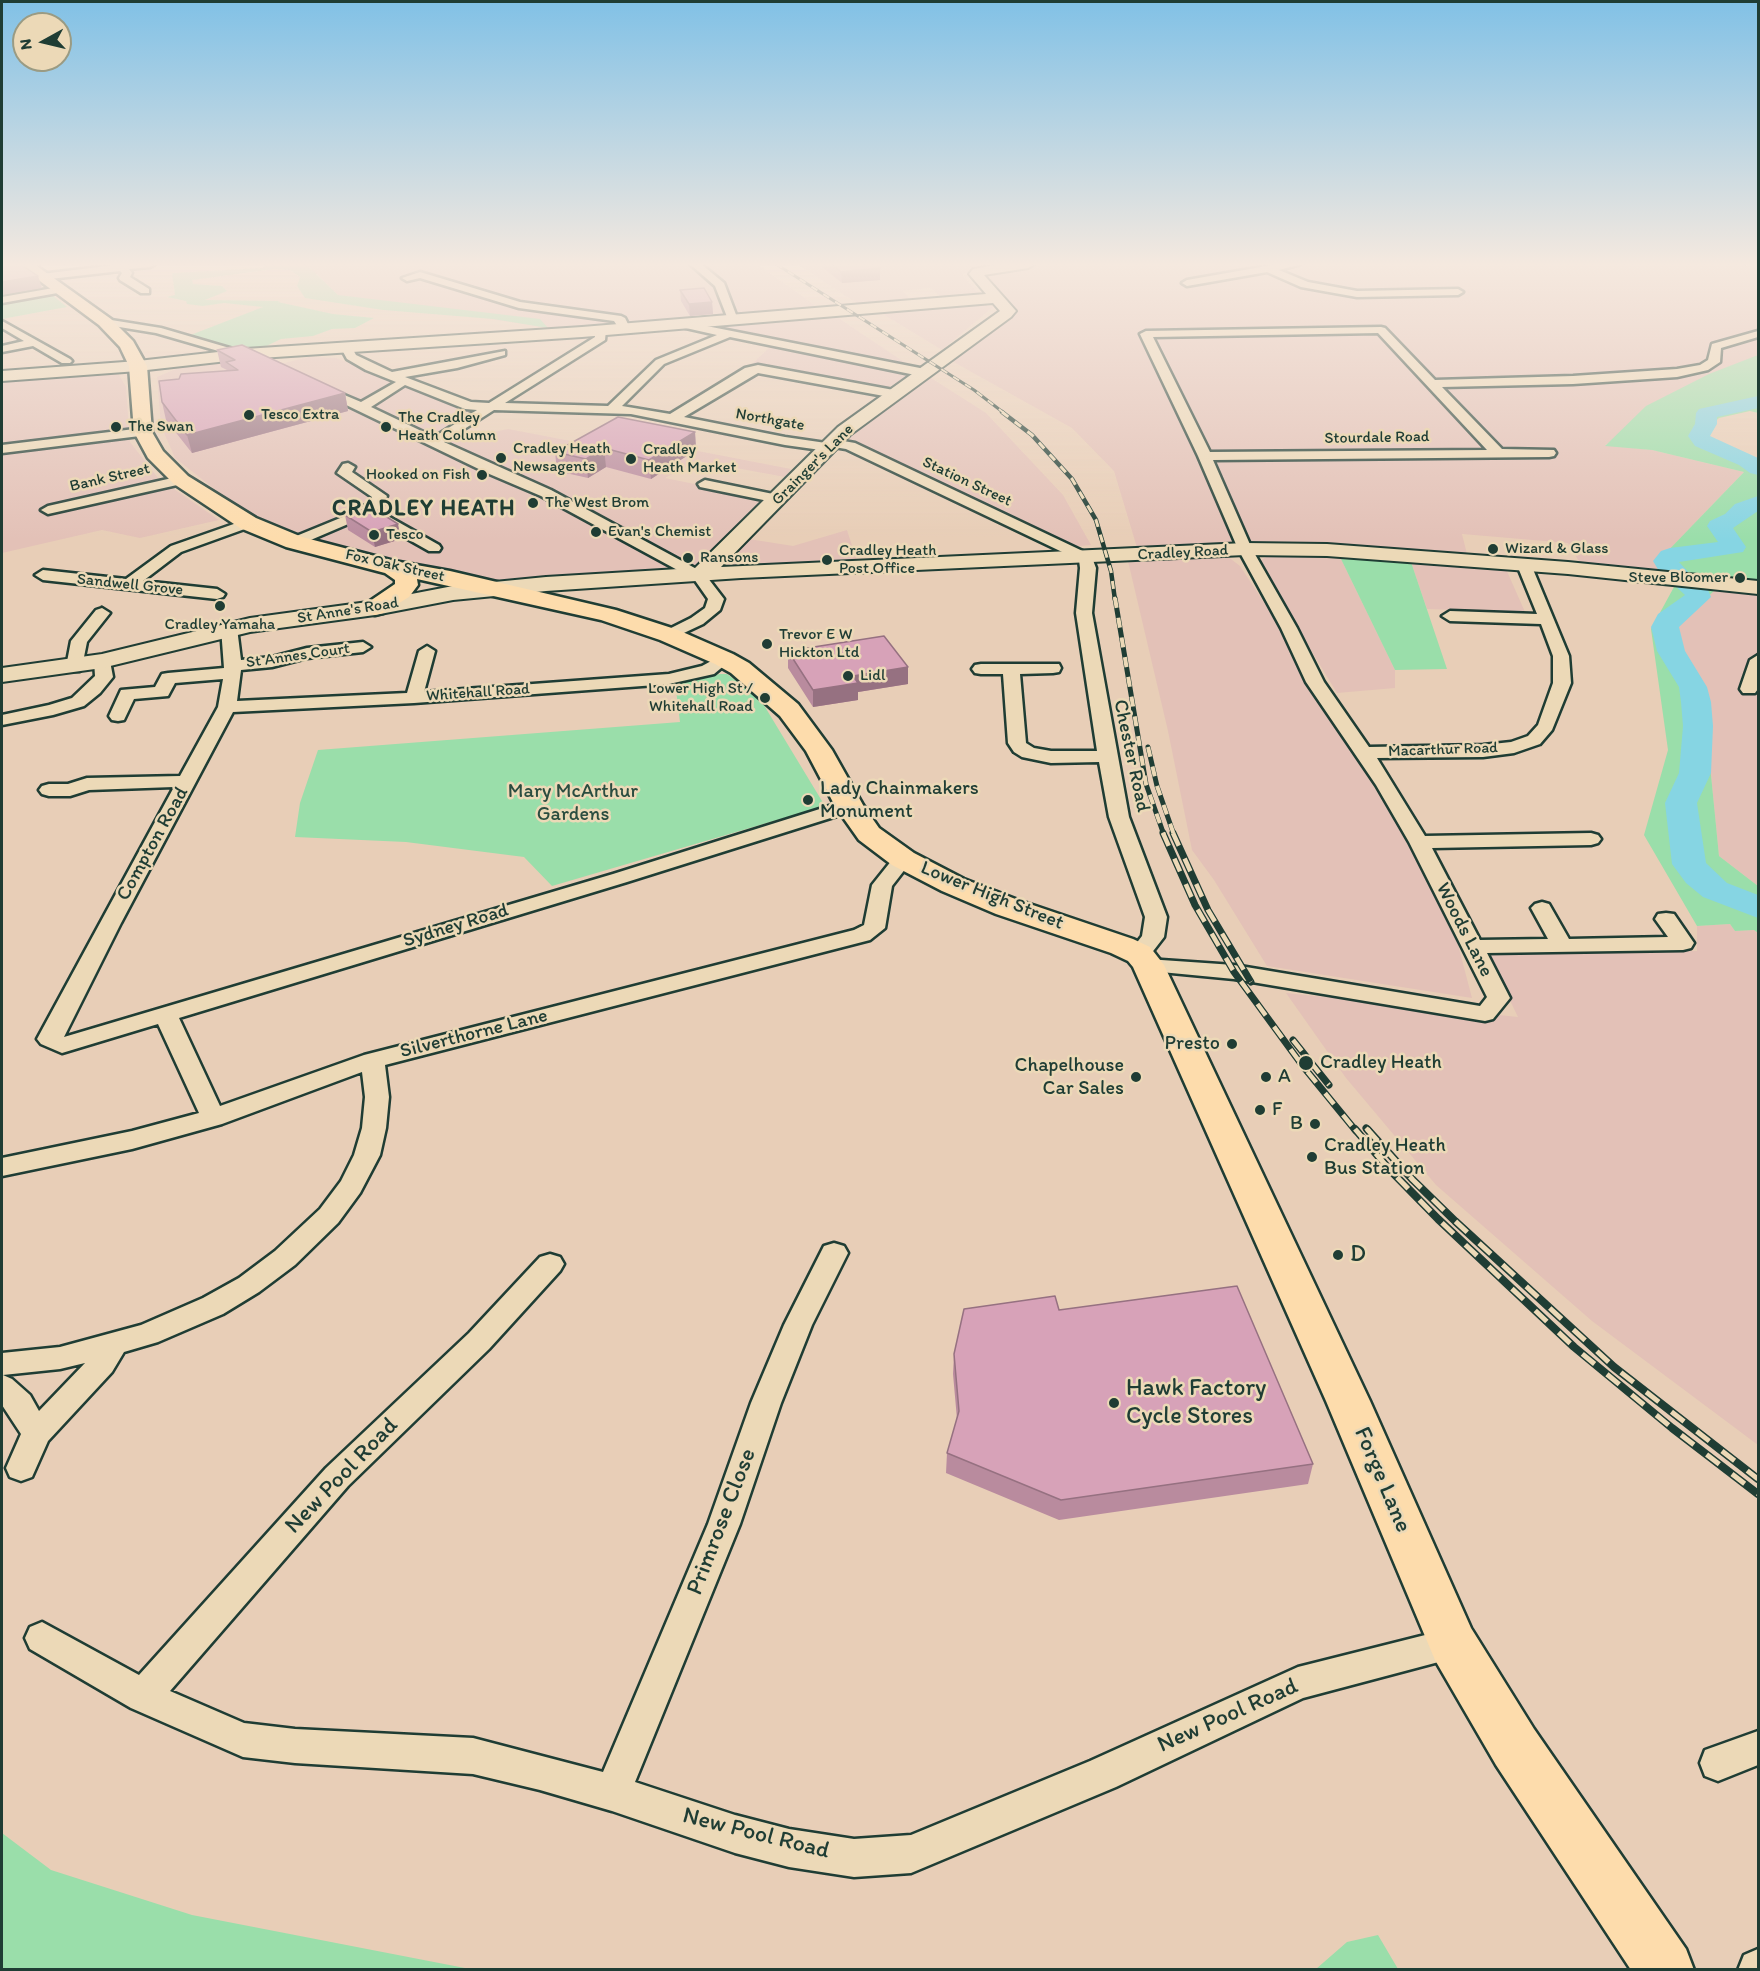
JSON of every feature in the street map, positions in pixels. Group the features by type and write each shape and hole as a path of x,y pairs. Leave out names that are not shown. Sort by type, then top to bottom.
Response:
{"main road":[{"path":"133,356 138,366"},
{"path":"2,376 138,366 227,356"},
{"name":"Grainger's Lane","path":"699,576 844,431 948,356"},
{"name":"Fox Oak Street","path":"138,366 143,432 155,454 181,480 248,523 294,542 393,568 608,615 669,635 732,664"},
{"name":"Cradley Road","path":"699,576 1245,549 1327,550 1525,565 1758,588"},
{"path":"375,608 401,592 407,585 406,578 393,568"},
{"name":"St Anne's Road","path":"2,675 74,667 229,628 375,608 443,594 699,576"},
{"name":"Lower High Street","path":"732,664 780,700 795,716 819,750 849,806 869,834 903,859 953,885 1007,907 1122,946 1144,959"},
{"name":"Forge Lane","path":"1144,959 1348,1401 1453,1644 1515,1748 1665,1970"}],"street":[{"path":"56,356 66,362"},
{"path":"249,356 270,366"},
{"name":"Northgate","path":"351,356 395,381 469,406 612,409 673,418 785,441 830,445"},
{"path":"362,406 395,381 490,356"},
{"path":"436,441 572,356"},
{"path":"612,409 660,362 672,356"},
{"path":"853,356 925,373"},
{"name":"Woods Lane","path":"1144,959 1485,1014 1500,998 1419,842 1364,753 1315,682 1289,628 1245,549 1205,456 1157,356"},
{"name":"Woods Lane","path":"1406,356 1432,384"},
{"path":"1432,384 1573,380 1677,373 1704,368 1714,362 1715,356"},
{"path":"673,418 749,371 758,369 895,394"},
{"path":"1432,384 1497,452"},
{"path":"310,385 362,406 492,470 546,493 699,576 716,599 712,610 697,621 669,635"},
{"path":"2,449 143,432"},
{"name":"Station Street","path":"830,445 850,446 1086,558"},
{"name":"Stourdale Road","path":"1205,456 1549,453"},
{"path":"294,542 368,511 377,504 380,496 344,473 348,467"},
{"path":"732,477 711,485 778,499"},
{"name":"Bank Street","path":"48,510 181,480"},
{"path":"368,511 434,548"},
{"path":"130,584 176,549 248,523"},
{"name":"Chester Road","path":"1086,558 1088,568 1084,613 1107,756 1119,817 1156,917 1153,937 1144,959"},
{"name":"Macarthur Road","path":"1364,753 1483,751 1514,747 1534,740 1546,726 1562,683 1561,656 1525,565"},
{"name":"Sandwell Grove","path":"43,575 217,594"},
{"path":"74,667 79,641 102,613"},
{"path":"1450,616 1548,619"},
{"name":"Compton Road","path":"62,1045 49,1039 228,707 232,669 229,628"},
{"name":"St Annes Court","path":"118,716 128,694 162,692 170,674 232,669 307,653 363,647"},
{"path":"414,698 427,651"},
{"path":"1749,689 1758,660"},
{"path":"2,720 53,710 78,702 104,677 102,661"},
{"name":"Whitehall Road","path":"228,707 414,698 669,680 732,664"},
{"path":"981,669 1053,668"},
{"path":"1011,669 1017,743 1020,748 1029,753 1050,757 1107,756"},
{"path":"49,790 70,790 87,784 187,781"},
{"name":"Sydney Road","path":"62,1045 620,878 849,806"},
{"path":"1419,842 1592,839"},
{"name":"Silverthorne Lane","path":"2,1167 132,1140 213,1118 372,1060 862,935 874,928 882,885 903,859"},
{"path":"1542,908 1562,945"},
{"path":"1472,947 1683,943 1666,919"},
{"path":"165,1013 213,1118"},
{"path":"2,1364 60,1358 148,1334 213,1306 285,1258 329,1216 351,1186 367,1155 374,1128 376,1097 372,1060"},
{"name":"Primrose Close","path":"612,1793 724,1524 770,1394 798,1325 834,1252"},
{"name":"New Pool Road","path":"143,1696 337,1477 479,1341 550,1264"},
{"path":"21,1468 36,1433 102,1364 113,1345"},
{"path":"2,1387 19,1404 36,1433"},
{"name":"New Pool Road","path":"42,1638 143,1696 243,1740 296,1746 473,1756 612,1793 735,1834 789,1848 854,1858 911,1854 1103,1774 1298,1683 1453,1644"},
{"path":"1718,1763 1758,1748"}],"shaded area":[{"path":"760,356 823,356 912,373 883,391 752,364"},
{"path":"859,356 895,356 910,366"},
{"path":"956,356 1756,356 1605,445 1652,450 1744,472 1659,560 1661,572 1580,563 1568,543 1462,534 1467,554 1338,546 1138,551 1114,471 1072,428 950,360"},
{"path":"309,357 336,358 475,411 462,423 463,432 470,433 464,436 467,438 508,429 571,441 604,444 620,436 791,469 785,477 698,461 665,478 764,498 695,569 487,583 283,532 245,513 175,458 161,426 157,377 185,365 242,358 264,368"},
{"path":"118,373 126,387 130,442 158,478 219,520 140,538 102,530 2,553 2,379"},
{"path":"928,376 986,413 1063,495 1091,545 1069,547 844,440"},
{"path":"847,530 857,561 727,569 724,564 749,539 793,546"},
{"path":"1227,556 1240,566 1269,610 1359,764 1401,829 1452,922 1472,998 1267,966 1214,880 1192,850 1168,731 1128,561"},
{"path":"1267,556 1340,557 1395,670 1395,688 1337,693 1258,563"},
{"path":"1411,562 1506,569 1525,612 1427,609"},
{"path":"1715,590 1758,594 1758,886 1719,856 1704,704 1672,630"},
{"path":"1730,924 1735,931 1754,930 1758,933 1758,1445 1592,1321 1436,1185 1346,1078 1286,993 1518,1017 1487,953 1697,951 1697,926"}],"green space":[{"path":"1758,356 1758,413 1750,411 1719,418 1700,436 1703,441 1747,460 1758,468 1758,580 1661,572 1659,560 1744,472 1652,450 1605,446 1646,406 1709,374"},
{"path":"1340,557 1411,562 1447,669 1395,670"},
{"path":"1674,587 1715,590 1672,631 1697,676 1704,704 1719,856 1758,886 1758,933 1754,930 1735,931 1730,924 1697,926 1644,835 1668,750 1651,629"},
{"name":"Mary McArthur Gardens","path":"727,674 759,697 825,806 552,886 524,857 406,842 295,837 300,803 318,750 680,722 675,682"},
{"path":"2,1833 51,1870 192,1915 470,1969 2,1969"},
{"path":"1378,1935 1398,1969 1316,1969 1347,1942"}],"building":[{"path":"228,356 266,356 345,393 187,435 162,402 159,381 179,379 181,374 238,370 226,362 235,360"},
{"path":"618,417 695,432 649,460 604,448 586,459 555,452"},
{"path":"371,507 398,524 372,532 345,515"},
{"path":"884,636 908,667 853,676 858,683 813,690 788,651"},
{"name":"Hawk Factory Cycle Stores","path":"1237,1286 1313,1464 1061,1500 947,1453 959,1411 954,1354 964,1309 1055,1296 1059,1310"}],"waterway":[{"path":"1758,402 1706,413 1706,424 1699,436 1703,441 1747,460 1758,468"},
{"path":"1758,503 1743,509 1733,519 1719,526 1734,547 1670,556 1666,561 1687,585 1697,591 1698,597 1668,620 1665,627 1671,651 1693,687 1696,702 1698,726 1695,773 1681,803 1689,864 1698,876 1715,890 1758,907"}],"railway":[{"path":"921,356 974,390 1004,413"},
{"path":"1002,412 1032,435 1072,479 1096,520 1111,571 1115,600"},
{"path":"1115,598 1146,784 1164,835"},
{"path":"1148,747 1157,786 1174,835"},
{"path":"1163,833 1195,905 1234,972 1302,1065 1356,1131"},
{"path":"1173,833 1208,910 1251,982"},
{"path":"1293,1040 1329,1085"},
{"path":"1355,1129 1389,1169 1438,1219 1574,1347 1672,1428 1758,1494"},
{"path":"1367,1129 1413,1180 1455,1221 1614,1367 1758,1479"}],"place":[{"name":"Tesco Extra","path":"249,415"},
{"name":"The Swan","path":"116,427"},
{"name":"The Cradley Heath Column","path":"386,427"},
{"name":"Cradley Heath Newsagents","path":"501,458"},
{"name":"Cradley Heath Market","path":"631,459"},
{"name":"Hooked on Fish","path":"482,475"},
{"name":"The West Brom","path":"533,503"},
{"name":"Evan's Chemist","path":"596,532"},
{"name":"Tesco","path":"374,535"},
{"name":"Wizard & Glass","path":"1493,549"},
{"name":"Ransons","path":"688,558"},
{"name":"Cradley Heath Post Office","path":"827,560"},
{"name":"Steve Bloomer","path":"1740,578"},
{"name":"Cradley Yamaha","path":"220,606"},
{"name":"Trevor E W Hickton Ltd","path":"767,644"},
{"name":"Lidl","path":"848,676"},
{"name":"Lower High St / Whitehall Road","path":"765,698"},
{"name":"Lady Chainmakers Monument","path":"808,800"},
{"name":"Presto","path":"1232,1044"},
{"name":"Cradley Heath","path":"1306,1063"},
{"name":"Chapelhouse Car Sales","path":"1136,1077"},
{"name":"A","path":"1266,1077"},
{"name":"F","path":"1260,1110"},
{"name":"B","path":"1315,1124"},
{"name":"Cradley Heath Bus Station","path":"1312,1157"},
{"name":"D","path":"1338,1255"},
{"name":"Hawk Factory Cycle Stores","path":"1114,1403"}],"district":[{"name":"CRADLEY HEATH","path":"424,509"}]}
